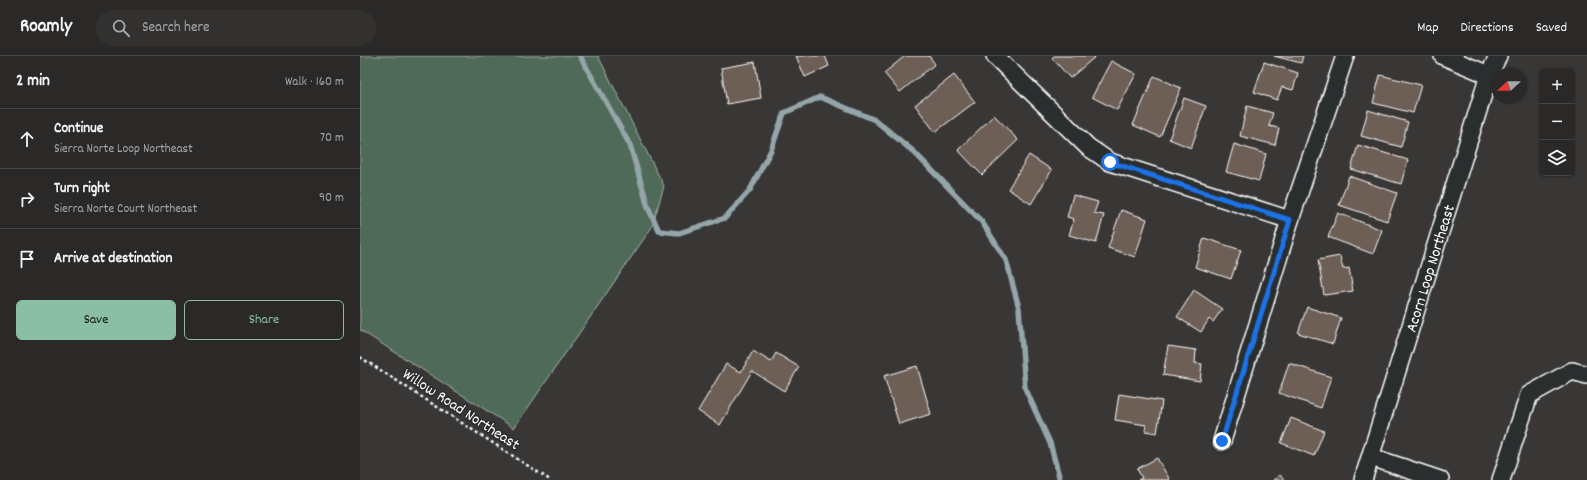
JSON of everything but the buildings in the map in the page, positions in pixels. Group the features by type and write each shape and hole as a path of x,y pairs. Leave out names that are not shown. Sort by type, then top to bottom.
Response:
{"street":[{"path":"995,56 1088,147 1110,162 1290,220"},
{"path":"1222,441 1290,220 1345,56"},
{"path":"1444,56 1489,75"},
{"name":"Acorn Loop Northeast","path":"1363,480 1489,75 1498,56"},
{"path":"1501,480 1529,395 1572,371 1587,375"},
{"path":"1371,457 1440,480"}],"path":[{"name":"Willow Road Northeast","path":"360,357 550,480"}],"green space":[{"path":"360,56 598,56 664,186 652,227 514,428 360,330"}],"waterway":[{"path":"580,56 630,145 648,207 659,231 679,233 725,218 750,190 771,150 784,113 820,97 875,120 914,152 982,222 1006,260 1019,308 1025,388 1050,443 1060,480"}],"route":[{"path":"1110,162 1290,220 1283,238 1222,441"}]}
